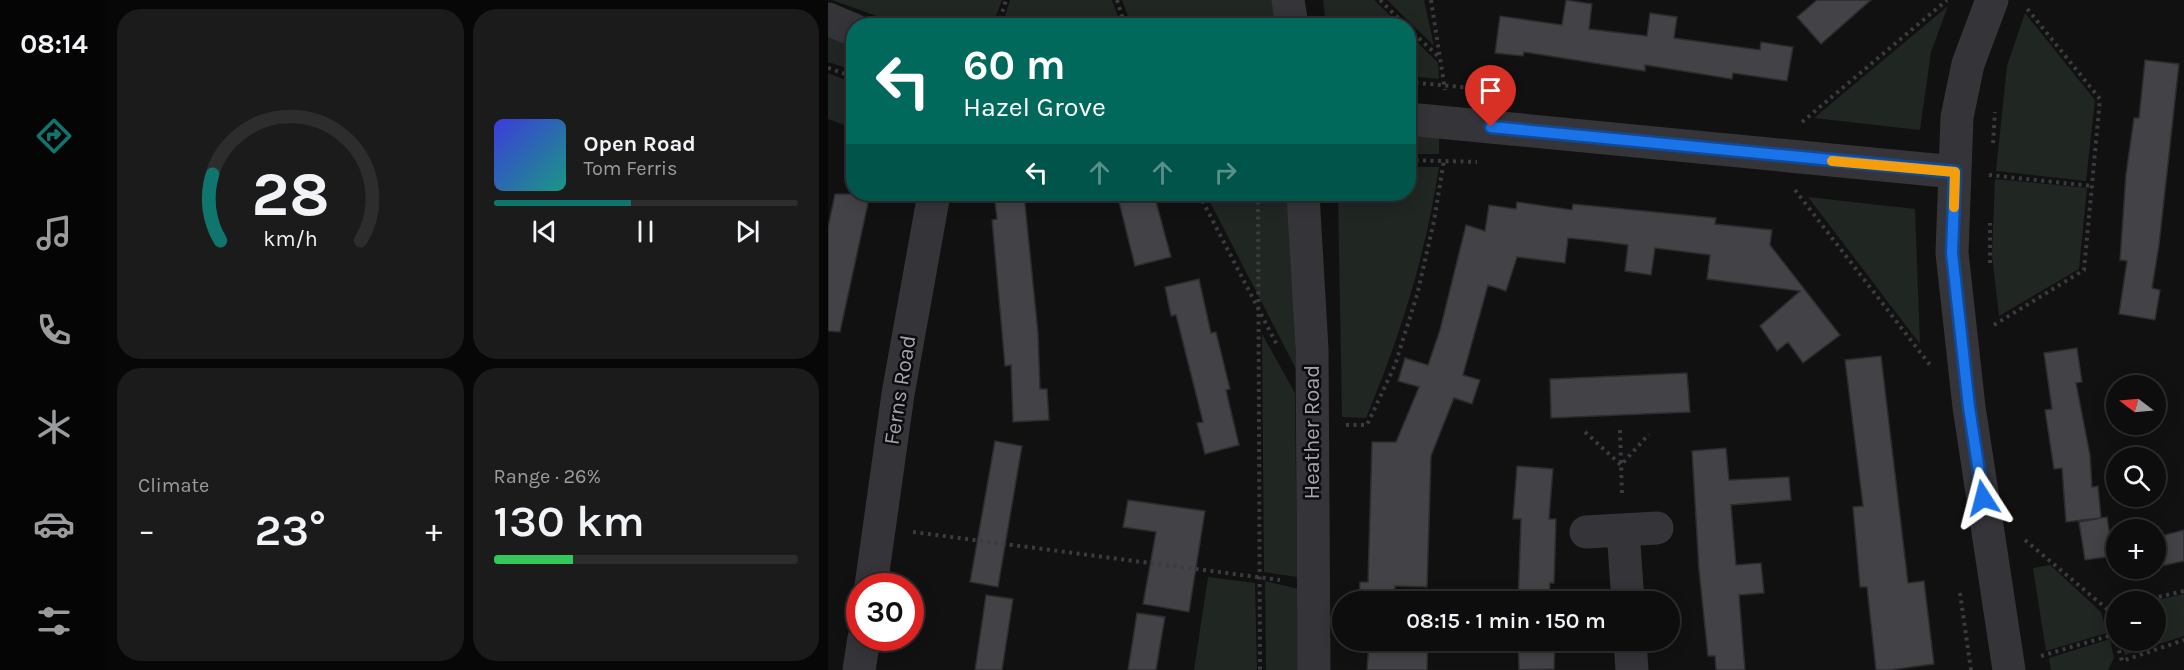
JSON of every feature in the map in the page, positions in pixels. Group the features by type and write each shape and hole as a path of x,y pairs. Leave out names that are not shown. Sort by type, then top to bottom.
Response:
{"street":[{"path":"1288,0 1291,18"},
{"path":"1992,0 1968,64 1957,117 1952,253 1959,323 2009,667"},
{"path":"828,19 846,27"},
{"path":"1416,120 1769,156 1955,172"},
{"name":"Ferns Road","path":"873,573 898,394 933,201"},
{"name":"Heather Road","path":"1303,201 1312,349 1314,670"},
{"path":"1586,532 1658,528"},
{"path":"1623,530 1627,591"},
{"path":"859,670 862,651"},
{"path":"1631,651 1632,670"}],"path":[{"path":"1000,18 1006,0"},
{"path":"1117,0 1123,18"},
{"path":"1380,0 1398,18"},
{"path":"1312,425 1367,424 1395,365 1417,295 1434,221 1444,160 1445,94 1431,0"},
{"path":"1812,123 1801,122 1947,0"},
{"path":"2020,16 2025,2"},
{"path":"1992,321 1992,326 2084,270 2100,99 2025,2"},
{"path":"1416,35 1441,59"},
{"path":"828,68 846,74"},
{"path":"1992,154 1996,102"},
{"path":"1769,156 1935,369"},
{"path":"1416,160 1444,160"},
{"path":"1990,186 1991,164"},
{"path":"1955,172 2092,186"},
{"path":"1203,201 1278,347"},
{"path":"1258,201 1260,670"},
{"path":"1990,222 1990,268"},
{"path":"1620,430 1623,530"},
{"path":"1585,432 1621,465"},
{"path":"1621,465 1649,434"},
{"path":"880,527 1312,585"},
{"path":"2022,538 2106,608"},
{"path":"2166,595 2184,591"},
{"path":"2009,667 2106,637"},
{"path":"2166,646 2184,640"},
{"path":"2118,651 2122,662 2153,651"}],"shaded area":[{"path":"832,0 1002,0 996,18 882,18"},
{"path":"1010,0 1112,0 1118,18 1004,18"},
{"path":"1122,0 1276,0 1279,18 1128,18"},
{"path":"1323,0 1374,0 1393,18 1325,18"},
{"path":"1387,0 1424,0 1434,46 1416,28 1416,18 1405,18"},
{"path":"1948,6 1931,52 1920,130 1814,118"},
{"path":"2025,13 2095,100 2086,181 1996,171 2007,66"},
{"path":"828,35 846,41 846,68 828,62"},
{"path":"1416,41 1438,63 1439,79 1416,77"},
{"path":"828,73 846,80 846,125 828,119"},
{"path":"1416,134 1439,136 1439,154 1416,154"},
{"path":"1416,167 1439,167 1427,232 1390,357 1366,418 1342,417 1338,201 1416,201"},
{"path":"1995,179 2087,188 2079,269 1999,316 1992,255"},
{"path":"1808,197 1915,209 1920,344"},
{"path":"1210,201 1290,201 1296,369"},
{"path":"1262,334 1295,393 1297,577 1264,572"},
{"path":"2050,565 2101,612 2106,633 2046,651 2033,568"},
{"path":"1208,577 1255,583 1257,670 1194,670"},
{"path":"1265,581 1299,589 1301,670 1266,670"},
{"path":"2184,594 2184,636 2166,642 2166,598"},
{"path":"2106,640 2106,651 2113,651 2114,658 2108,670 2051,670 2049,658"},
{"path":"2124,651 2137,651 2125,655"}],"building":[{"path":"1566,0 1592,4 1589,29 1647,36 1650,13 1677,17 1674,38 1760,50 1761,42 1793,47 1787,81 1733,73 1732,79 1645,65 1645,71 1524,52 1523,56 1495,53 1500,16 1562,25"},
{"path":"1817,0 1871,0 1821,44 1797,17"},
{"path":"2145,60 2179,64 2159,245 2152,288 2160,290 2155,320 2119,314 2127,261 2120,260 2126,174 2134,118 2139,118"},
{"path":"835,194 846,194 846,201 868,201 840,332 828,331 828,227"},
{"path":"995,201 1025,201 1038,333 1040,389 1047,389 1049,420 1013,422 1011,365 1005,366 992,220 997,219"},
{"path":"1119,201 1156,201 1171,257 1135,266"},
{"path":"1517,202 1572,210 1573,204 1716,218 1715,224 1772,230 1770,245 1840,335 1803,363 1788,342 1777,351 1760,326 1800,291 1707,279 1710,255 1655,248 1651,275 1625,271 1628,245 1568,238 1565,263 1517,257 1506,291 1488,285 1463,375 1480,380 1472,404 1454,398 1431,456 1427,587 1395,586 1395,591 1360,591 1360,582 1368,582 1372,442 1396,442 1419,387 1398,381 1405,358 1428,365 1440,330 1466,225 1485,231 1489,205 1516,209"},
{"path":"1199,279 1211,333 1216,332 1230,389 1226,390 1239,445 1205,454 1197,423 1203,422 1176,315 1171,316 1165,287"},
{"path":"2077,348 2082,382 2076,383 2090,455 2092,487 2098,486 2101,518 2066,522 2062,468 2054,469 2045,410 2052,409 2044,353"},
{"path":"1881,356 1908,583 1924,581 1934,664 1890,670 1876,670 1867,587 1860,587 1853,507 1863,506 1845,360"},
{"path":"1687,373 1690,412 1551,418 1550,379"},
{"path":"995,441 1022,446 998,587 970,582"},
{"path":"1726,448 1729,480 1789,477 1791,500 1731,505 1736,565 1761,563 1764,593 1739,595 1745,670 1716,670 1715,656 1708,656 1699,570 1692,451"},
{"path":"1517,466 1553,469 1549,519 1556,519 1554,583 1550,583 1550,591 1518,591 1521,519 1513,519"},
{"path":"1128,500 1205,511 1189,612 1143,604 1156,532 1123,527"},
{"path":"2107,517 2106,557 2085,560 2079,522"},
{"path":"2184,530 2184,561 2166,565 2166,535"},
{"path":"986,595 1013,599 1002,670 975,670"},
{"path":"1137,613 1165,617 1156,670 1128,670"},
{"path":"1368,651 1428,651 1427,670 1367,670"},
{"path":"1518,651 1555,651 1554,669 1519,670"}],"slow traffic":[{"path":"1832,161 1955,172 1954,207"}],"route":[{"path":"1491,127 1769,156 1955,172 1952,253 1969,407 1983,498"}]}
